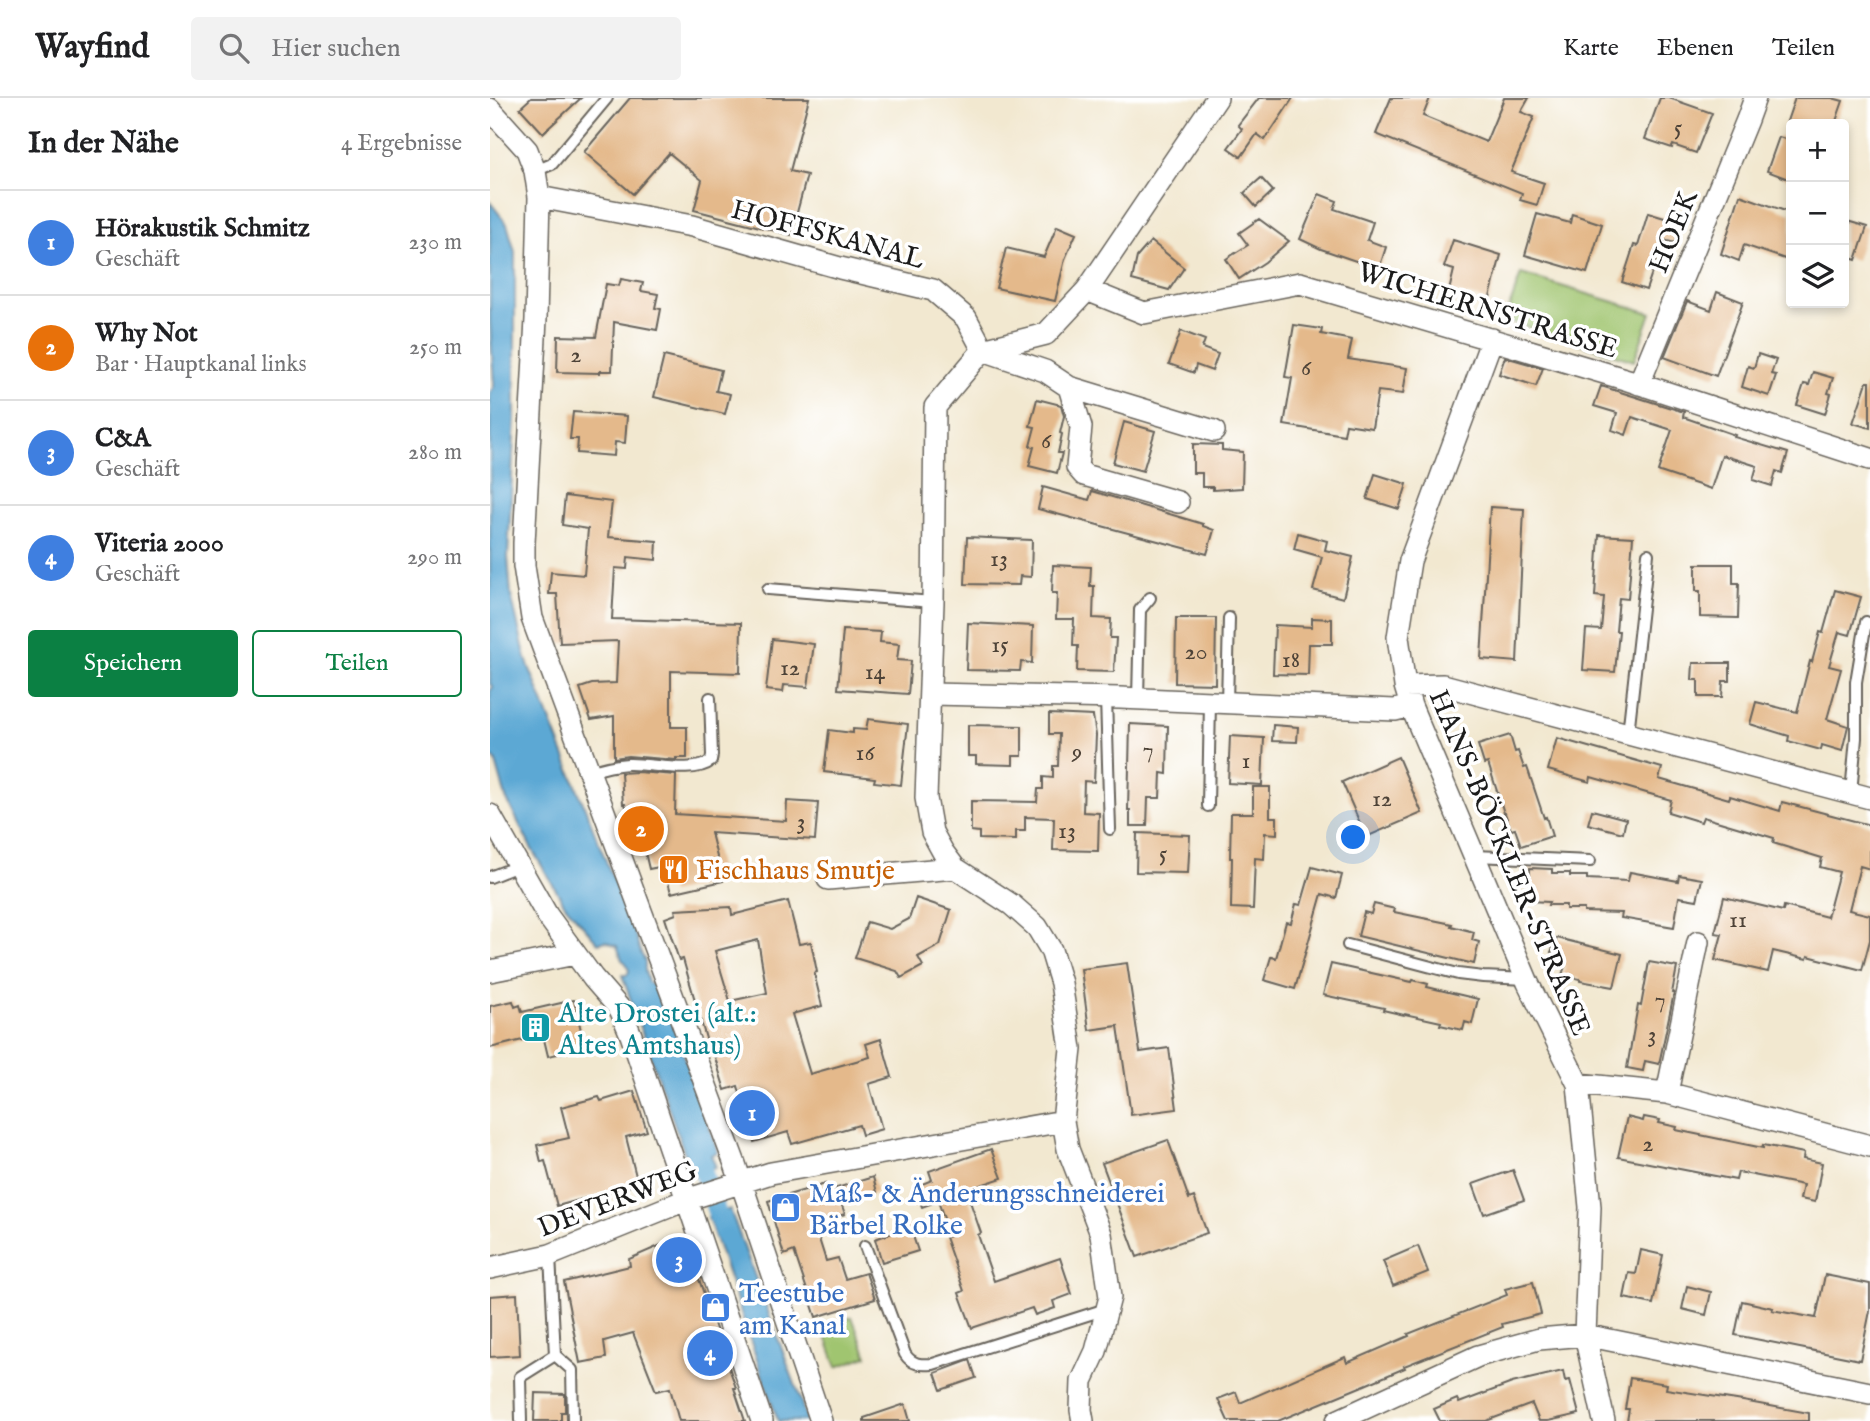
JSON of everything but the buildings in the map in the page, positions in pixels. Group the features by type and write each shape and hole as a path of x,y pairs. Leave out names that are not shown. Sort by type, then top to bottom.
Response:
{"street":[{"path":"1083,1421 1082,1381 1096,1350 1110,1297 1101,1234 1068,1149 1063,1121 1071,1049 1061,983 1051,950 1037,927 955,867 943,852 932,832 926,798 933,602 935,407 983,350 1046,334 1087,290 1217,98"},
{"name":"HOEK","path":"1639,384 1755,98"},
{"path":"490,108 527,150 535,171 539,197 524,566 532,618 590,772 732,1185 821,1421"},
{"name":"HOFFSKANAL","path":"539,197 692,226 840,268 933,290 966,318 983,350"},
{"name":"WICHERNSTRASSE","path":"1087,290 1144,313 1300,283 1639,384 1870,459"},
{"name":"HANS-BÖCKLER-STRASSE","path":"1492,339 1410,561 1398,638 1408,696 1527,979 1578,1084 1590,1206 1585,1335 1604,1421"},
{"path":"983,350 1045,371 1069,387 1214,431"},
{"path":"1069,387 1081,427 1077,467 1084,475 1178,502"},
{"path":"930,694 1138,699 1395,710 1408,696 1443,685 1860,795"},
{"path":"490,815 495,837 518,866 547,915 593,978 620,1009 694,1198 762,1421"},
{"path":"828,879 955,867"},
{"path":"1667,1093 1698,942"},
{"path":"490,971 575,954"},
{"path":"1578,1084 1667,1093 1870,1146"},
{"name":"DEVERWEG","path":"490,1268 550,1255 694,1198 771,1173 1063,1121"},
{"path":"1337,1421 1478,1356 1539,1339 1585,1335 1870,1393"}],"lane":[{"path":"535,171 552,164 607,98"},
{"path":"1628,734 1648,554"},
{"path":"768,589 933,602"},
{"path":"1138,699 1140,610 1150,598"},
{"path":"1208,806 1229,618"},
{"path":"1860,795 1856,682 1866,622"},
{"path":"590,772 613,765 630,764 705,766 711,761 712,755 710,698"},
{"path":"1106,698 1110,829"},
{"path":"1475,856 1590,862"},
{"path":"490,877 518,866"},
{"path":"1348,945 1458,974 1527,979"},
{"path":"865,1246 905,1354 915,1364 933,1364 1107,1309"},
{"path":"550,1255 555,1355 572,1370 573,1421"},
{"path":"521,1421 520,1377 555,1355"}],"green space":[{"path":"1521,274 1651,313 1634,361 1505,320"},
{"path":"852,1317 867,1356 837,1367 823,1328"}],"water":[{"path":"490,202 507,224 515,252 515,415 508,557 511,595 526,659 635,934 645,961 648,982 660,987 718,1152 711,1155 716,1167 694,1174 622,975 627,975 629,971 626,963 622,960 617,946 606,941 598,943 565,905 530,846 506,798 495,759 490,757 490,691 493,687 490,684 490,393 494,386 490,321"},
{"path":"730,1209 807,1421 778,1421 708,1217"}],"waterway":[{"path":"695,1147 725,1237"}],"place":[{"name":"Why Not","path":"641,829"},
{"name":"Fischhaus Smutje","path":"673,869"},
{"name":"Alte Drostei (alt.: Altes Amtshaus)","path":"535,1028"},
{"name":"Hörakustik Schmitz","path":"752,1113"},
{"name":"Maß- & Änderungsschneiderei Bärbel Rolke","path":"786,1208"},
{"name":"C&A","path":"679,1260"},
{"name":"Teestube am Kanal","path":"716,1308"},
{"name":"Viteria 2000","path":"710,1353"}]}
